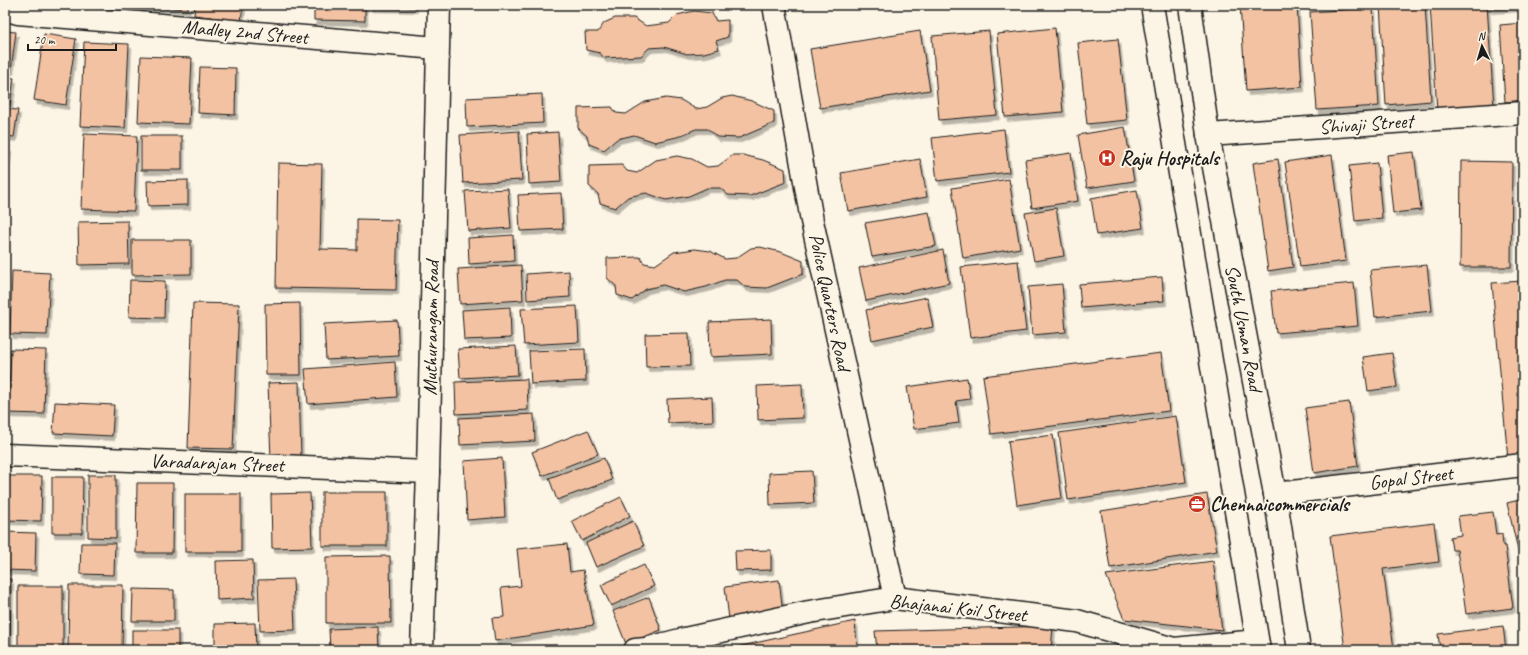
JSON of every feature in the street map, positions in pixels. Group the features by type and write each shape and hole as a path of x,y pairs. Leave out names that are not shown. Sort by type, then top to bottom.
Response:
{"street":[{"name":"Muthurangam Road","path":"422,650 428,472 439,5"},
{"name":"Police Quarters Road","path":"774,5 812,221 895,598"},
{"name":"South Usman Road","path":"1152,5 1262,647"},
{"path":"1167,5 1262,647"},
{"name":"South Usman Road","path":"1190,5 1208,135 1275,494 1299,650"},
{"name":"Madley 2nd Street","path":"5,9 18,13 437,48"},
{"name":"Shivaji Street","path":"1208,135 1523,113"},
{"name":"Varadarajan Street","path":"5,455 428,472"},
{"name":"Gopal Street","path":"1275,494 1523,465"},
{"name":"Bhajanai Koil Street","path":"636,650 809,612 895,598 1077,622 1174,649 1262,647"}],"building":[{"path":"100,5 143,5 142,13 100,8"},
{"path":"151,5 188,5 188,9 150,7"},
{"path":"195,5 243,5 241,21 194,15"},
{"path":"314,5 365,5 365,21 314,20"},
{"path":"370,5 415,5 415,8 370,7"},
{"path":"1240,5 1297,5 1302,87 1246,91"},
{"path":"1380,5 1425,5 1431,101 1386,105"},
{"path":"1430,5 1487,5 1494,107 1437,111"},
{"path":"1489,5 1523,5 1523,7 1489,9"},
{"path":"1373,8 1379,106 1317,110 1310,12"},
{"path":"694,11 712,13 716,21 728,20 728,37 716,41 719,49 704,53 687,54 664,47 649,48 641,56 604,58 600,53 586,50 585,32 598,32 604,23 615,18 634,18 646,26 669,23 677,15"},
{"path":"1523,23 1523,100 1505,102 1500,25"},
{"path":"1055,28 1063,112 1005,117 997,34"},
{"path":"5,31 16,32 11,70 5,69"},
{"path":"920,31 930,90 820,108 810,49"},
{"path":"989,31 997,115 939,120 932,36"},
{"path":"44,34 76,39 66,105 34,100"},
{"path":"1118,39 1127,120 1087,124 1078,43"},
{"path":"84,42 129,44 125,128 80,126"},
{"path":"141,56 192,58 189,124 138,122"},
{"path":"200,67 236,68 235,115 198,113"},
{"path":"5,77 14,78 10,105 5,104"},
{"path":"542,94 543,123 467,127 466,98"},
{"path":"732,96 752,101 774,111 774,123 739,138 717,137 708,129 696,129 677,137 655,142 634,135 617,139 604,150 589,144 587,136 578,128 578,108 612,107 616,113 626,114 645,102 666,98 681,100 696,109 707,107 722,98"},
{"path":"5,109 18,110 14,137 5,136"},
{"path":"1125,127 1134,181 1087,188 1078,135"},
{"path":"1004,129 1009,172 937,181 932,138"},
{"path":"519,131 522,180 463,183 460,135"},
{"path":"558,132 561,182 529,184 527,134"},
{"path":"84,134 137,136 134,211 81,209"},
{"path":"141,136 182,136 182,170 141,170"},
{"path":"5,147 9,148 5,181"},
{"path":"1414,152 1421,210 1393,213 1387,155"},
{"path":"1071,153 1078,201 1032,208 1025,160"},
{"path":"733,155 743,155 763,160 785,169 786,182 750,196 728,195 720,188 707,188 689,196 666,200 646,193 628,197 615,208 600,203 598,194 589,186 589,166 622,165 627,171 637,173 656,160 677,156 692,159 707,167 718,166"},
{"path":"1332,155 1346,261 1300,267 1285,162"},
{"path":"920,159 927,197 848,211 841,173"},
{"path":"1278,159 1293,267 1268,271 1253,163"},
{"path":"1461,161 1512,162 1511,267 1460,267"},
{"path":"278,163 322,164 320,249 357,250 357,219 398,220 396,290 276,288"},
{"path":"1377,163 1382,218 1355,221 1349,166"},
{"path":"1009,179 1020,248 963,258 952,188"},
{"path":"188,180 188,205 148,206 147,181"},
{"path":"508,189 511,228 468,231 465,191"},
{"path":"1137,190 1143,228 1097,235 1091,198"},
{"path":"561,193 563,229 520,231 518,195"},
{"path":"1056,208 1064,256 1034,261 1025,213"},
{"path":"929,212 936,246 872,257 865,223"},
{"path":"128,221 129,264 79,265 78,222"},
{"path":"513,235 514,261 469,264 468,238"},
{"path":"132,240 191,240 191,274 132,275"},
{"path":"760,247 781,252 803,261 803,274 767,288 745,287 737,280 725,280 706,287 684,292 663,285 646,289 632,300 617,295 616,286 607,278 607,258 640,257 644,263 655,265 674,252 695,249 710,251 725,259 736,258 751,248"},
{"path":"943,250 949,283 866,301 859,268"},
{"path":"1018,261 1026,331 970,338 961,267"},
{"path":"521,265 523,300 460,304 458,269"},
{"path":"1427,265 1432,311 1375,317 1370,270"},
{"path":"12,271 50,273 47,335 10,334"},
{"path":"569,271 570,297 527,300 526,274"},
{"path":"1162,277 1164,301 1081,308 1079,284"},
{"path":"130,280 165,281 164,318 129,317"},
{"path":"1523,281 1523,458 1508,460 1492,283"},
{"path":"1354,283 1358,326 1276,333 1271,291"},
{"path":"1062,284 1066,332 1032,335 1028,287"},
{"path":"927,297 933,327 872,340 866,310"},
{"path":"193,303 239,304 233,449 188,448"},
{"path":"300,303 301,375 266,375 265,304"},
{"path":"577,306 579,342 524,345 521,309"},
{"path":"510,307 511,338 464,340 462,310"},
{"path":"771,319 772,354 710,357 709,322"},
{"path":"397,320 399,356 326,360 324,324"},
{"path":"689,333 690,366 646,367 645,334"},
{"path":"516,346 518,375 460,378 458,349"},
{"path":"11,349 46,350 44,414 8,413"},
{"path":"585,349 586,381 531,384 529,351"},
{"path":"1161,353 1169,411 991,434 983,376"},
{"path":"1392,353 1397,387 1368,391 1363,357"},
{"path":"395,362 397,397 308,404 305,369"},
{"path":"967,378 970,399 956,401 959,423 914,429 907,387"},
{"path":"527,379 528,410 456,414 455,382"},
{"path":"299,382 301,458 271,459 268,383"},
{"path":"802,384 803,418 758,420 757,386"},
{"path":"712,397 713,421 668,423 667,399"},
{"path":"55,402 114,405 112,436 53,433"},
{"path":"1349,402 1358,466 1314,473 1305,408"},
{"path":"534,414 535,441 460,445 459,418"},
{"path":"1176,416 1186,482 1068,500 1059,433"},
{"path":"588,430 598,454 542,476 532,452"},
{"path":"1053,435 1062,498 1017,505 1008,441"},
{"path":"502,458 505,517 467,520 464,461"},
{"path":"604,458 612,480 557,500 549,478"},
{"path":"812,471 814,503 770,505 769,473"},
{"path":"88,475 116,475 116,538 88,537"},
{"path":"7,476 42,476 41,521 6,520"},
{"path":"52,477 83,477 82,533 52,533"},
{"path":"137,483 173,483 172,553 136,553"},
{"path":"322,492 387,492 387,546 322,546"},
{"path":"310,493 312,547 272,548 271,494"},
{"path":"185,494 241,494 241,552 185,552"},
{"path":"1207,494 1217,551 1110,568 1101,511"},
{"path":"621,497 630,516 582,541 572,521"},
{"path":"1523,499 1523,572 1507,503"},
{"path":"1493,512 1496,535 1502,534 1503,546 1505,546 1513,608 1466,614 1457,550 1452,550 1450,537 1461,535 1458,516"},
{"path":"633,521 644,546 596,567 586,543"},
{"path":"1434,523 1439,562 1383,569 1394,649 1345,650 1330,536"},
{"path":"5,532 36,533 35,571 5,570"},
{"path":"81,543 115,543 114,575 80,574"},
{"path":"567,544 570,572 583,570 594,625 495,641 492,618 504,617 501,588 521,586 517,549"},
{"path":"771,550 771,570 736,571 735,551"},
{"path":"390,556 391,623 326,623 326,557"},
{"path":"253,560 254,598 217,600 216,561"},
{"path":"1213,561 1222,630 1124,619 1106,575"},
{"path":"644,565 654,586 611,606 601,585"},
{"path":"5,579 11,579 10,650 5,650"},
{"path":"293,579 295,630 260,631 258,580"},
{"path":"779,580 783,612 729,619 725,587"},
{"path":"69,585 123,585 122,650 68,650"},
{"path":"18,586 63,586 63,650 18,650"},
{"path":"133,589 174,590 174,621 132,621"},
{"path":"649,597 661,630 626,644 613,611"},
{"path":"855,621 857,647 846,650 723,650"},
{"path":"255,623 256,650 215,650 215,624"},
{"path":"1053,626 1051,650 877,650 875,631"},
{"path":"1503,626 1506,650 1440,650 1438,634"},
{"path":"378,627 379,650 330,650 329,629"},
{"path":"132,630 178,630 178,650 132,650"}],"place":[{"name":"Raju Hospitals","path":"1107,158"},
{"name":"Chennaicommercials","path":"1197,504"}]}
